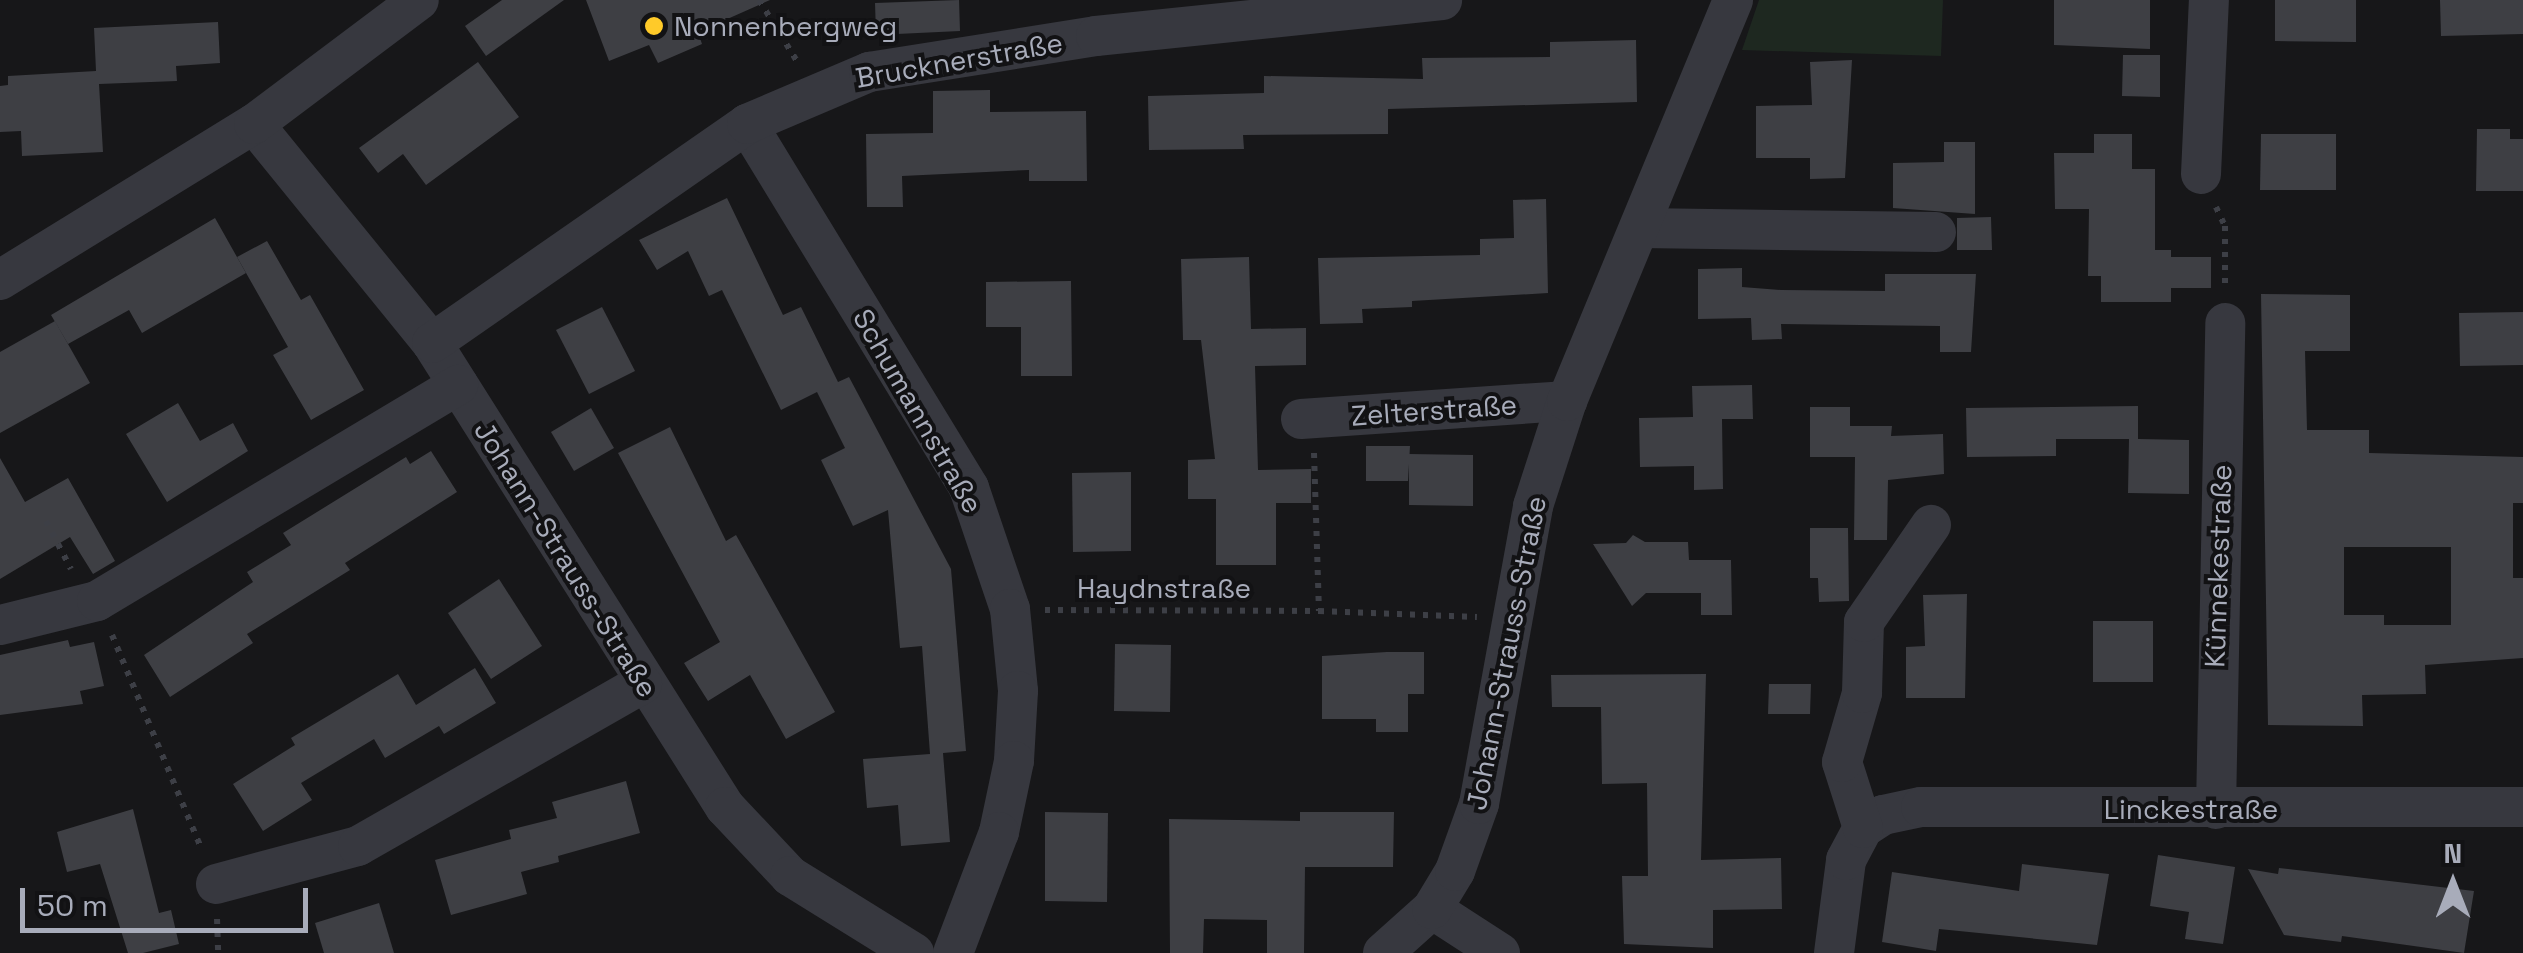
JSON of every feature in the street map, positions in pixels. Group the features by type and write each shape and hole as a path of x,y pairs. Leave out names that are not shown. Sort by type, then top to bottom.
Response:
{"street":[{"path":"0,280 254,124 418,0"},
{"name":"Brucknerstraße","path":"432,343 747,124 816,90 869,72 969,52 1442,0"},
{"name":"Johann-Strauss-Straße","path":"1383,953 1432,909 1454,871 1479,804 1509,618 1533,506 1567,401 1732,0"},
{"path":"2201,174 2209,0"},
{"name":"Johann-Strauss-Straße","path":"254,124 432,343 642,684 725,807 790,876 914,953"},
{"name":"Schumannstraße","path":"747,124 968,488 1010,610 1018,692 1014,761 999,832 952,953"},
{"path":"1641,228 1936,232"},
{"name":"Künnekestraße","path":"2216,808 2225,323"},
{"path":"0,625 92,602 458,386"},
{"name":"Zelterstraße","path":"1302,419 1567,401"},
{"path":"1834,953 1846,860 1863,828 1842,762 1862,693 1864,622 1930,525"},
{"path":"216,884 358,846 642,684"},
{"name":"Linckestraße","path":"1863,828 1883,815 1921,807 2523,807"},
{"path":"1432,909 1500,953"}],"path":[{"path":"759,0 816,90"},
{"path":"2201,174 2225,226 2225,323"},
{"path":"1302,419 1316,459 1319,612"},
{"path":"46,521 92,602 216,884"},
{"name":"Haydnstraße","path":"1010,610 1509,618"}],"shaded area":[{"path":"1759,0 1943,0 1941,56 1742,50"}],"building":[{"path":"502,0 564,0 486,56 465,26"},
{"name":"Nonnenbergweg","path":"586,0 770,0 698,32 702,44 658,63 649,45 609,61"},
{"path":"959,0 960,31 876,35 875,3"},
{"path":"2054,0 2150,0 2150,49 2054,45"},
{"path":"2275,0 2356,0 2356,42 2275,41"},
{"path":"2440,0 2523,0 2523,34 2441,36"},
{"path":"218,22 220,63 176,66 177,81 99,84 103,152 22,156 21,131 0,132 0,86 8,85 8,76 96,71 94,28"},
{"path":"1636,40 1637,102 1388,109 1388,134 1243,135 1244,149 1149,150 1148,96 1264,93 1264,76 1423,79 1422,58 1550,57 1550,42"},
{"path":"2123,55 2160,55 2160,97 2122,96"},
{"path":"1852,60 1845,178 1810,179 1810,158 1756,158 1756,106 1812,105 1810,62"},
{"path":"478,62 519,117 426,185 403,154 378,173 359,148"},
{"path":"990,90 990,112 1086,111 1087,181 1029,181 1029,170 902,176 903,207 867,207 866,134 933,133 933,91"},
{"path":"2477,129 2510,129 2510,139 2523,139 2523,191 2476,191"},
{"path":"2094,134 2132,134 2132,169 2155,169 2155,250 2171,250 2171,257 2211,257 2211,288 2171,288 2171,302 2101,302 2101,276 2088,276 2089,209 2055,209 2054,153 2094,153"},
{"path":"2261,134 2336,134 2336,190 2260,190"},
{"path":"1944,142 1975,142 1975,214 1893,208 1893,163 1944,162"},
{"path":"727,198 783,315 801,307 838,382 849,377 951,569 966,751 943,753 950,842 901,846 898,805 867,808 863,759 930,754 922,646 900,648 888,510 853,526 821,460 845,448 817,392 781,410 722,290 709,296 688,251 657,270 639,240"},
{"path":"1546,199 1548,293 1412,301 1412,307 1362,309 1363,323 1320,324 1318,258 1480,255 1480,239 1514,238 1513,200"},
{"path":"1991,217 1992,250 1957,250 1957,218"},
{"path":"215,218 246,273 142,333 129,310 68,344 51,315"},
{"path":"267,241 301,300 310,295 364,390 311,420 273,355 288,347 237,257"},
{"path":"1249,257 1251,329 1306,328 1306,365 1255,366 1258,470 1311,469 1311,503 1276,503 1276,565 1216,565 1216,499 1188,499 1188,460 1215,459 1201,340 1183,340 1181,259"},
{"path":"1742,268 1742,287 1781,290 1885,291 1885,274 1976,274 1971,352 1940,352 1940,326 1781,324 1782,339 1752,340 1751,318 1698,319 1698,269"},
{"path":"1071,281 1072,376 1021,376 1021,327 986,327 986,282"},
{"path":"2261,294 2350,295 2350,351 2305,351 2307,430 2369,430 2369,453 2523,457 2523,503 2513,503 2513,578 2523,578 2523,658 2425,665 2426,694 2362,695 2363,726 2268,725","holes":["2344,547 2451,547 2451,625 2384,625 2384,615 2344,615"]},
{"path":"602,307 635,371 589,394 556,330"},
{"path":"2523,312 2523,365 2460,366 2459,313"},
{"path":"55,321 90,383 0,433 0,352"},
{"path":"1752,385 1753,419 1722,419 1723,489 1694,490 1694,466 1640,467 1639,418 1693,417 1692,386"},
{"path":"178,403 200,441 233,423 248,451 167,502 126,434"},
{"path":"2138,406 2138,439 2189,440 2189,494 2128,493 2129,439 2056,439 2056,456 1967,457 1966,408"},
{"path":"1810,407 1850,407 1850,426 1892,426 1891,436 1943,434 1944,474 1888,480 1887,540 1854,540 1855,457 1810,457"},
{"path":"591,408 614,448 574,471 551,432"},
{"path":"670,427 726,541 736,535 835,712 786,739 750,675 708,701 684,663 720,642 618,453"},
{"path":"1366,446 1410,446 1408,481 1366,481"},
{"path":"431,451 457,492 345,563 350,570 247,634 253,643 170,697 144,655 253,582 247,572 291,545 283,533 406,457 410,464"},
{"path":"1409,454 1473,455 1473,506 1409,505"},
{"path":"0,458 25,502 68,478 115,561 93,574 70,537 0,579"},
{"path":"1131,472 1131,551 1073,552 1072,473"},
{"path":"1810,528 1848,528 1849,601 1819,602 1818,578 1810,578"},
{"path":"1633,535 1645,542 1688,542 1689,560 1731,560 1732,615 1701,615 1701,593 1646,593 1632,606 1593,544 1626,543"},
{"path":"499,579 542,646 491,679 448,613"},
{"path":"1967,594 1965,698 1906,698 1906,647 1925,646 1923,595"},
{"path":"2093,621 2153,621 2153,682 2093,682"},
{"path":"68,640 70,647 94,642 104,686 80,691 83,704 0,715 0,655"},
{"path":"1115,644 1171,645 1170,712 1114,711"},
{"path":"1424,652 1424,694 1408,694 1408,732 1376,732 1376,719 1322,719 1322,656"},
{"path":"475,668 496,703 444,734 439,726 385,758 374,739 301,783 312,800 263,831 233,784 295,745 291,738 398,674 416,705"},
{"path":"1706,674 1701,860 1781,858 1782,909 1713,910 1713,948 1624,944 1622,876 1648,876 1647,783 1602,784 1601,707 1552,707 1551,675"},
{"path":"1769,684 1811,684 1810,714 1768,714"},
{"path":"626,781 640,833 558,856 559,862 521,872 527,894 451,915 435,860 511,839 509,830 557,818 552,802"},
{"path":"133,809 159,913 171,910 179,944 143,953 128,953 100,864 67,872 57,832"},
{"path":"1045,812 1108,813 1107,902 1045,901"},
{"path":"1300,812 1394,812 1393,867 1305,867 1304,953 1267,953 1267,920 1204,919 1203,953 1170,953 1169,819 1300,821"},
{"path":"2158,855 2235,867 2223,944 2185,939 2189,912 2150,906"},
{"path":"2022,864 2109,874 2097,945 1939,929 1936,951 1882,942 1892,872 2019,891"},
{"path":"2279,868 2474,891 2464,953 2342,936 2341,942 2284,935 2248,869 2278,874"},
{"path":"379,903 394,953 324,953 315,923"}],"place":[{"name":"Nonnenbergweg","path":"654,26"}]}
